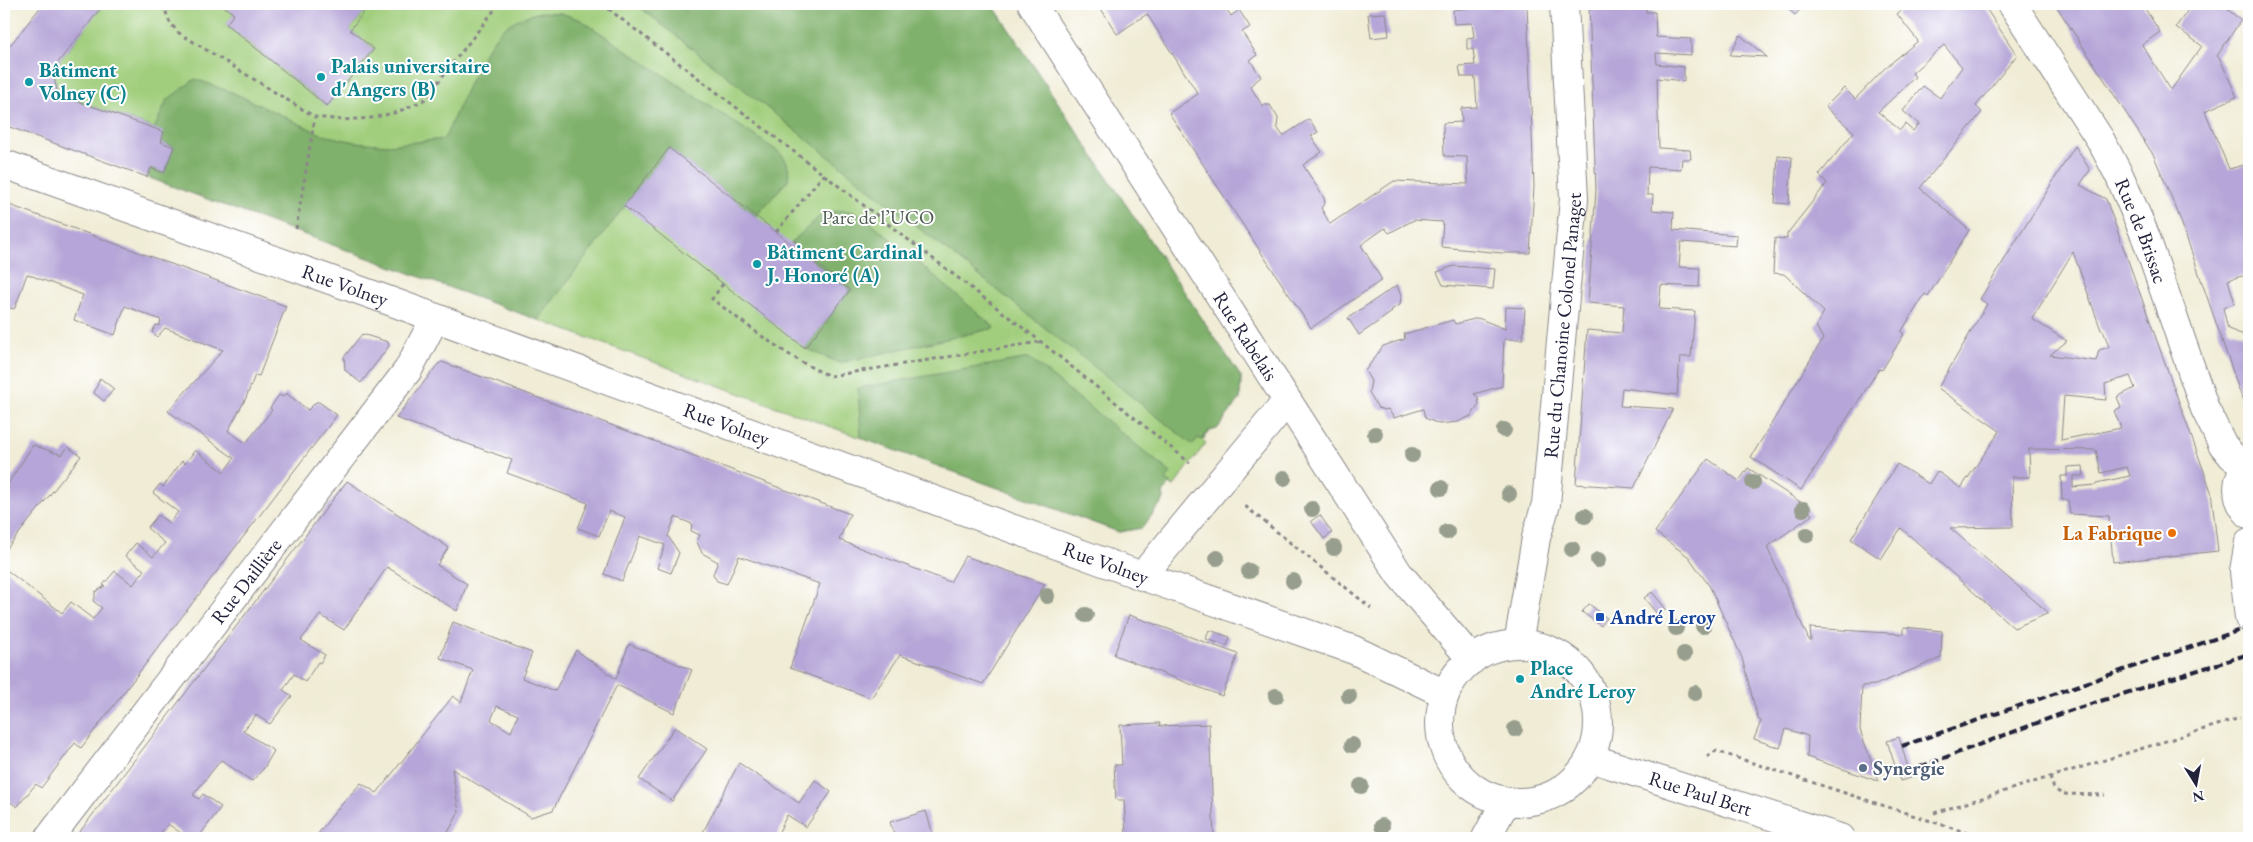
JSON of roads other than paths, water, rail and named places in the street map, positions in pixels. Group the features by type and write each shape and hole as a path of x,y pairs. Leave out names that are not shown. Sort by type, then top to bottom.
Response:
{"street":[{"name":"Rue Rabelais","path":"1032,4 1399,574 1472,660"},
{"name":"Rue du Chanoine Colonel Panaget","path":"1518,644 1536,538 1546,504 1574,199 1564,4"},
{"name":"Rue de Brissac","path":"2012,4 2100,139 2120,177 2145,235 2205,409 2223,445 2232,456 2248,464"},
{"name":"Rue Volney","path":"4,164 435,318 1142,576 1354,650 1445,694"},
{"name":"Rue Daillière","path":"49,838 408,370 435,318"},
{"path":"1142,576 1287,401"},
{"path":"2248,464 2240,476 2238,489 2242,506 2249,514"},
{"path":"2247,550 2244,570 2249,618"},
{"path":"1518,644 1536,645 1553,651 1568,660 1584,676 1593,695 1598,716 1597,738 1590,758 1576,779 1555,793 1531,802 1506,801 1484,794 1464,781 1450,762 1442,740 1440,717 1445,694 1456,675 1472,660 1486,651 1501,646 1518,644"},
{"name":"Rue Paul Bert","path":"1590,758 1840,838"},
{"path":"1486,838 1506,801"}],"railway":[{"path":"1902,746 2249,627"},
{"path":"1909,771 2069,711 2249,654"}],"place":[{"name":"Palais universitaire d'Angers (B)","path":"321,77"},
{"name":"Bâtiment Volney (C)","path":"29,82"},
{"name":"Bâtiment Cardinal J. Honoré (A)","path":"757,264"},
{"name":"La Fabrique","path":"2172,533"},
{"name":"André Leroy","path":"1600,617"},
{"name":"Place André Leroy","path":"1520,679"},
{"name":"Synergie","path":"1863,768"}],"park label":[{"name":"Parc de l’UCO","path":"878,217"}]}
